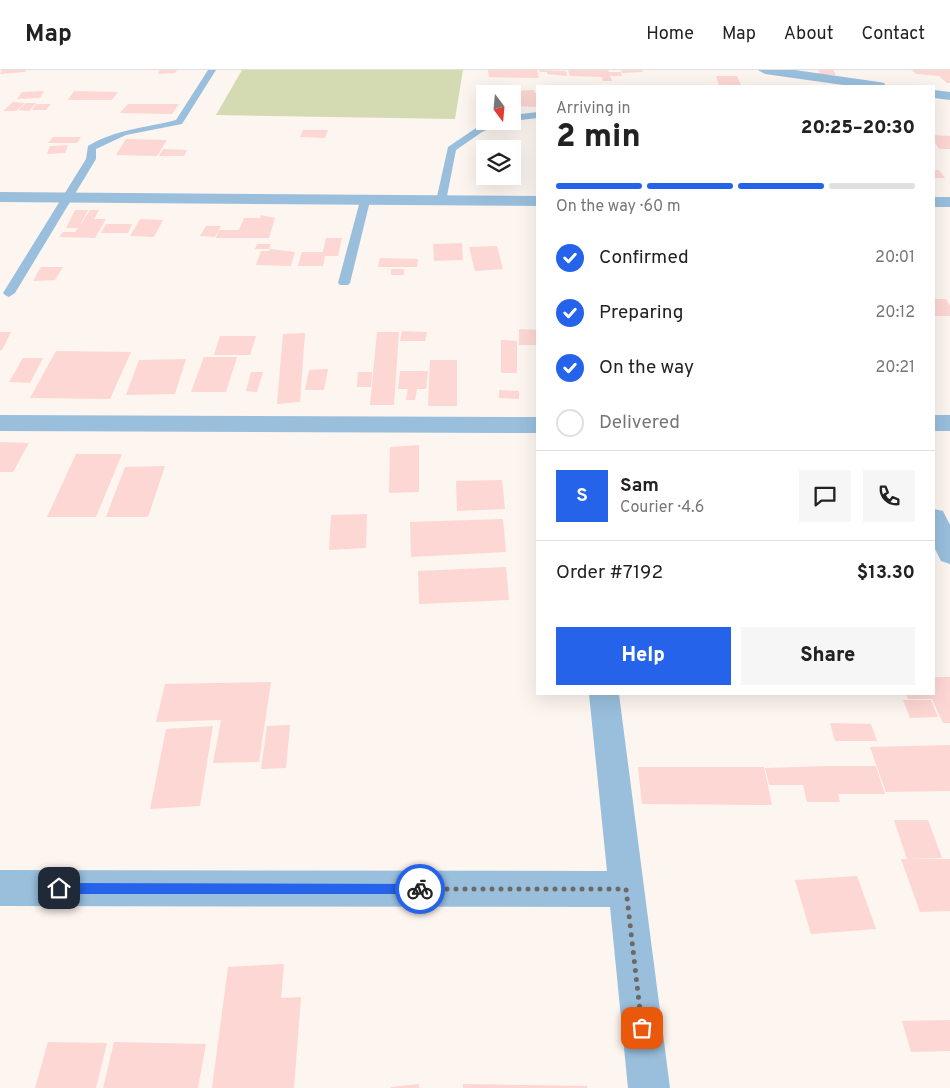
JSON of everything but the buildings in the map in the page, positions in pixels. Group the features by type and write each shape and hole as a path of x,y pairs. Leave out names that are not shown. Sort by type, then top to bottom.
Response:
{"street":[{"path":"765,70 872,85"},
{"path":"935,94 950,96"},
{"path":"0,196 365,201 536,201"},
{"path":"935,202 950,202"},
{"path":"0,423 536,425"},
{"path":"935,423 950,423"},
{"path":"935,520 950,554"},
{"path":"604,695 649,1088"},
{"path":"0,888 626,889"}],"lane":[{"path":"9,293 91,160 91,148 106,138 127,130 166,126 179,122 212,70"},
{"path":"521,117 536,115"},
{"path":"441,201 451,149 479,130"},
{"path":"344,284 365,201"}],"green space":[{"path":"242,70 463,70 455,119 216,115"}],"way so far":[{"path":"420,889 626,889 642,1028"}],"route":[{"path":"59,888 420,889"}]}
